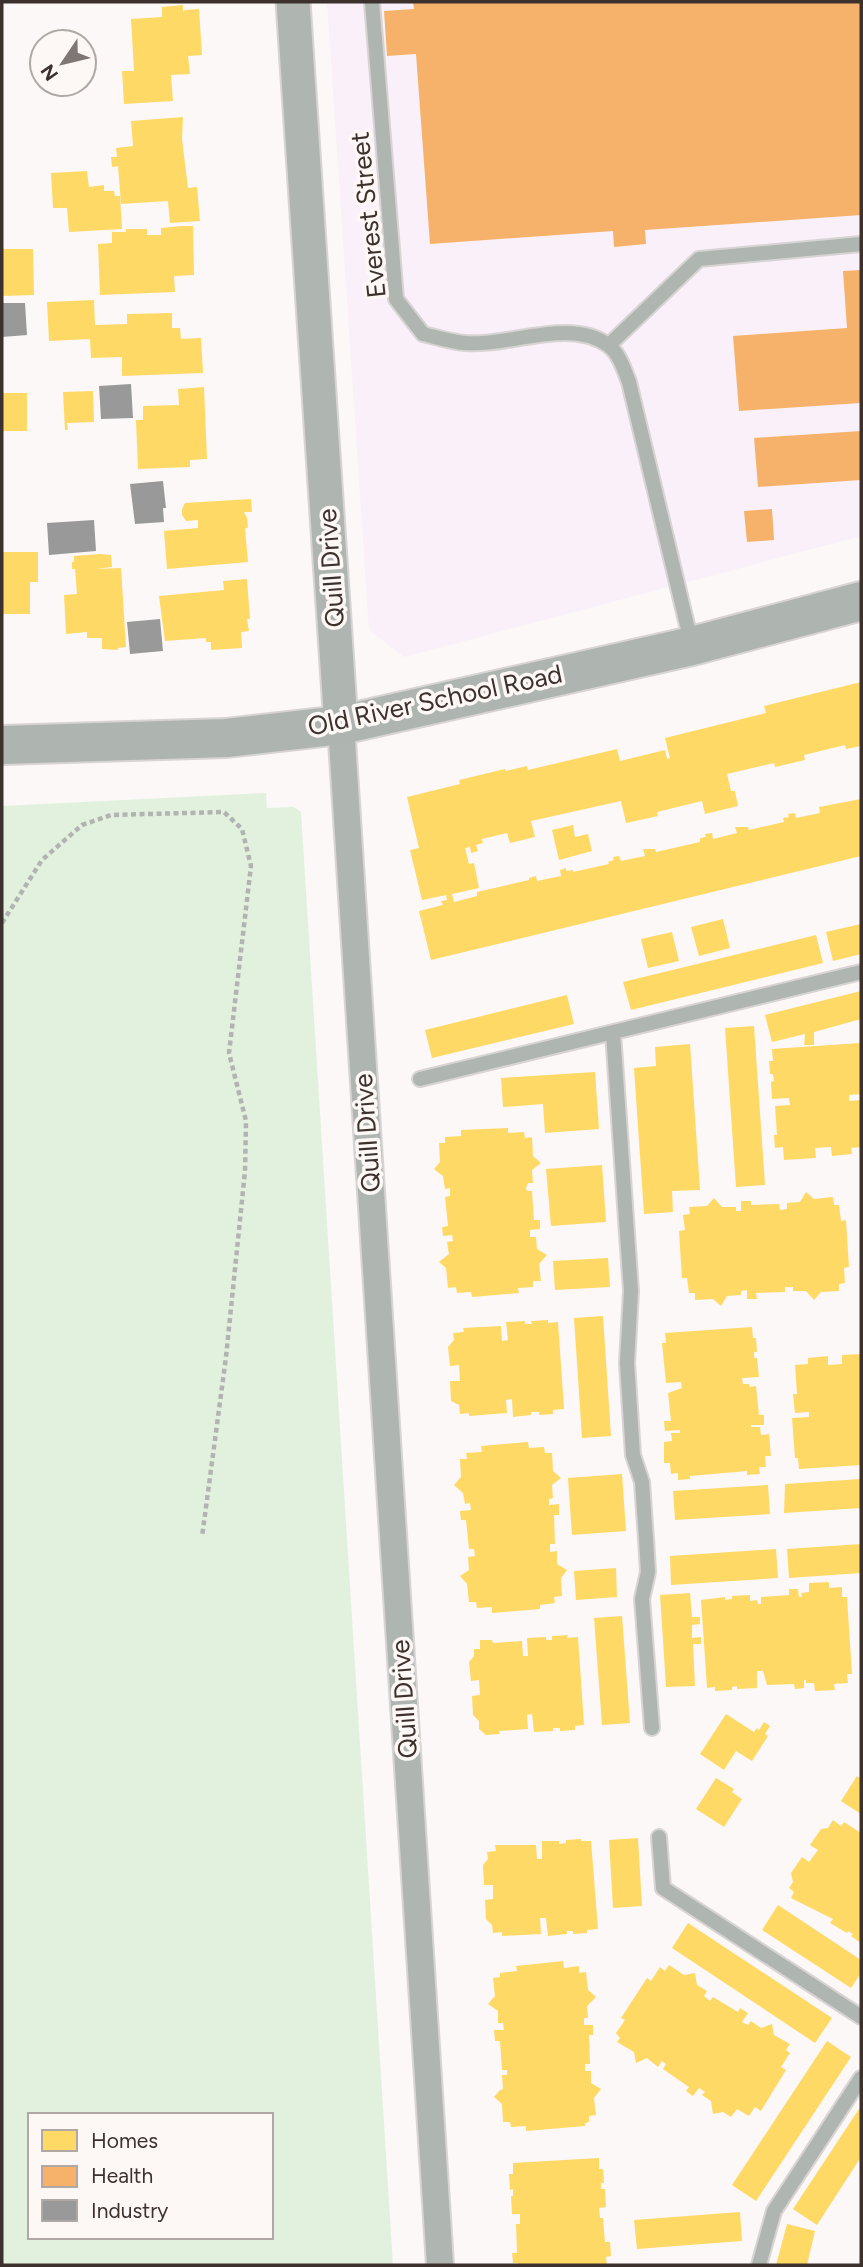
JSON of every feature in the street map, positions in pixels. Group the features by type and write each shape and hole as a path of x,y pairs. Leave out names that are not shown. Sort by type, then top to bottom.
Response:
{"main road":[{"name":"Old River School Road","path":"2,745 226,737 341,725 692,646 861,601"}],"street":[{"name":"Quill Drive","path":"293,2 440,2265"}],"lane":[{"name":"Everest Street","path":"372,2 396,299 423,334 466,343 568,333 589,336 609,345"},
{"path":"692,646 629,382 622,362 609,345 699,259 861,244"},
{"path":"420,1079 861,972"},
{"path":"613,1033 631,1291 627,1363 633,1455 642,1482 648,1572 642,1599 652,1728"},
{"path":"659,1837 663,1888 861,2017"},
{"path":"759,2265 774,2211 861,2078"}],"path":[{"path":"2,923 41,860 82,825 111,816 224,812 242,830 251,866 229,1053 246,1121 244,1171 226,1357 202,1537"}],"shaded area":[{"path":"327,2 861,2 861,536 404,657 369,630"}],"green space":[{"path":"266,793 267,808 294,807 301,812 393,2265 2,2265 2,806"}],"building: Homes":[{"path":"183,5 183,12 199,9 202,55 188,56 190,74 171,75 173,101 124,104 122,71 134,71 131,19 162,17 162,7"},
{"path":"183,117 182,139 188,188 197,187 200,221 170,223 168,201 121,204 118,166 112,167 111,157 117,157 116,148 133,146 131,121"},
{"path":"87,171 89,187 104,185 104,191 114,191 115,196 120,196 122,229 69,232 67,208 53,208 51,173"},
{"path":"193,226 194,275 174,276 175,292 100,295 98,244 112,243 112,232 147,229 147,235 161,235 161,228"},
{"path":"2,249 33,249 34,295 3,296"},
{"path":"94,300 95,325 127,324 127,314 172,313 172,328 180,328 181,339 201,338 203,373 122,376 122,357 91,358 90,339 49,341 47,302"},
{"path":"204,387 207,459 190,460 190,467 138,469 136,420 143,420 143,406 179,405 178,389"},
{"path":"93,391 94,422 67,423 68,430 65,430 63,392"},
{"path":"2,393 27,393 27,431 2,431"},
{"path":"251,499 252,512 244,512 248,527 245,529 248,562 167,569 164,531 198,528 198,520 186,521 182,515 185,503"},
{"path":"2,552 38,552 38,582 30,582 30,614 2,614"},
{"path":"111,555 112,567 95,569 121,568 126,647 118,650 102,649 102,638 87,638 87,632 66,634 64,595 77,594 75,569 72,569 74,556"},
{"path":"247,579 250,619 247,619 249,631 241,632 242,648 211,650 211,642 206,642 206,638 165,641 159,596 224,590 223,581"},
{"path":"861,682 861,746 846,749 845,745 804,755 805,760 775,767 774,763 727,774 738,806 705,814 702,801 657,812 658,816 626,823 621,801 531,821 535,837 510,843 507,833 482,839 483,843 476,845 478,851 471,853 470,847 465,848 469,864 474,863 479,888 452,894 454,902 477,896 477,892 536,876 537,881 561,876 560,870 566,868 566,871 573,872 609,864 608,862 614,860 613,857 619,856 621,861 645,856 643,849 655,849 656,852 700,842 700,838 706,837 705,834 712,833 713,839 737,833 735,827 748,827 749,830 784,822 783,818 789,817 788,814 795,813 796,818 820,813 819,807 861,799 861,856 431,960 419,911 443,905 441,901 447,900 446,895 422,900 410,850 419,848 407,797 505,769 506,771 527,766 528,770 617,749 620,761 665,750 667,759 670,758 665,738 766,713 764,706"},
{"path":"573,825 575,837 588,834 592,851 559,860 552,830"},
{"path":"723,919 730,948 699,956 691,927"},
{"path":"861,924 861,954 833,961 826,932"},
{"path":"672,932 679,961 648,968 641,939"},
{"path":"816,935 823,963 631,1010 623,982"},
{"path":"861,991 861,1019 814,1032 814,1045 804,1045 805,1034 772,1042 765,1015"},
{"path":"567,995 574,1024 432,1058 425,1030"},
{"path":"754,1026 765,1185 736,1187 725,1028"},
{"path":"860,1043 861,1094 849,1095 849,1101 861,1100 861,1147 851,1148 852,1154 832,1156 831,1147 815,1148 816,1158 784,1160 783,1147 775,1148 775,1106 790,1105 789,1098 772,1099 771,1082 774,1081 773,1074 770,1074 769,1061 773,1061 772,1049"},
{"path":"690,1044 700,1190 672,1191 673,1212 644,1214 634,1068 656,1066 655,1047"},
{"path":"595,1072 599,1129 545,1133 543,1104 503,1107 501,1078"},
{"path":"508,1128 508,1133 524,1132 525,1138 532,1137 533,1156 541,1163 532,1170 533,1183 528,1183 526,1188 527,1191 532,1191 534,1220 540,1220 540,1229 530,1230 530,1237 536,1237 537,1249 547,1255 539,1264 541,1281 533,1281 533,1287 518,1288 519,1293 472,1297 471,1292 457,1293 456,1287 448,1288 446,1268 439,1262 449,1254 447,1242 453,1241 452,1235 443,1236 442,1227 448,1226 445,1197 450,1196 450,1188 445,1189 443,1176 434,1169 440,1162 439,1143 445,1143 445,1137 461,1136 461,1130"},
{"path":"602,1165 606,1222 551,1226 546,1169"},
{"path":"806,1192 814,1199 833,1197 834,1205 839,1205 841,1221 846,1220 849,1267 844,1268 845,1283 839,1284 839,1291 821,1292 814,1300 806,1291 793,1291 793,1287 785,1287 785,1292 756,1293 757,1299 747,1299 747,1290 741,1291 741,1295 727,1296 721,1306 713,1299 695,1300 695,1293 689,1293 687,1278 682,1278 679,1231 685,1230 683,1215 690,1214 689,1207 707,1206 714,1198 722,1207 736,1207 736,1211 741,1211 741,1201 751,1201 751,1205 779,1204 780,1210 787,1209 787,1203 800,1202"},
{"path":"608,1258 610,1287 555,1290 553,1261"},
{"path":"603,1316 611,1436 582,1438 574,1318"},
{"path":"548,1320 548,1323 558,1322 564,1409 553,1410 553,1414 539,1415 539,1412 531,1412 531,1415 513,1417 512,1399 506,1400 507,1413 469,1416 469,1413 460,1414 459,1405 451,1401 450,1381 460,1381 459,1365 450,1366 448,1347 454,1340 453,1333 464,1332 463,1328 501,1326 502,1341 508,1340 506,1322 525,1321 525,1324 532,1324 531,1321"},
{"path":"752,1327 753,1338 756,1338 757,1352 754,1352 754,1358 757,1358 759,1377 742,1378 743,1384 756,1386 759,1415 764,1415 764,1425 751,1427 760,1427 761,1435 769,1434 771,1456 765,1456 766,1467 759,1467 760,1474 747,1475 747,1471 690,1476 690,1479 678,1480 678,1473 671,1474 670,1463 664,1463 664,1442 672,1441 671,1433 680,1433 680,1430 665,1431 664,1421 671,1421 668,1393 682,1388 681,1382 666,1383 662,1343 666,1343 665,1333"},
{"path":"861,1354 861,1465 799,1469 798,1458 795,1458 792,1418 809,1417 809,1412 795,1413 795,1365 808,1364 808,1358 828,1356 828,1365 842,1364 842,1355"},
{"path":"528,1442 529,1448 544,1447 545,1453 552,1453 553,1471 561,1478 552,1485 553,1498 549,1499 549,1505 559,1504 559,1515 554,1515 555,1544 550,1544 550,1552 557,1551 557,1564 567,1570 561,1578 562,1596 554,1597 555,1603 540,1605 540,1609 492,1613 492,1607 477,1608 476,1602 469,1602 467,1584 460,1576 469,1570 468,1557 475,1556 474,1549 469,1549 466,1520 461,1520 460,1511 471,1510 470,1503 465,1504 463,1493 454,1485 461,1477 460,1459 467,1459 466,1453 482,1452 481,1446"},
{"path":"622,1474 626,1531 572,1535 568,1478"},
{"path":"861,1479 861,1508 784,1513 785,1484"},
{"path":"768,1485 770,1514 675,1520 673,1491"},
{"path":"861,1544 861,1573 789,1578 787,1549"},
{"path":"776,1549 778,1578 671,1585 670,1556"},
{"path":"616,1568 617,1597 576,1600 574,1571"},
{"path":"829,1582 829,1588 842,1587 842,1597 847,1597 852,1674 847,1674 848,1683 834,1684 835,1690 815,1691 814,1683 806,1683 804,1680 804,1688 795,1689 794,1684 767,1685 763,1671 757,1671 757,1688 737,1689 737,1686 732,1687 732,1690 715,1691 715,1687 707,1688 701,1600 725,1597 725,1600 732,1599 732,1596 750,1595 750,1601 757,1600 758,1604 761,1604 761,1597 789,1595 789,1589 798,1589 799,1597 802,1597 801,1593 809,1592 809,1583"},
{"path":"690,1593 692,1617 700,1617 700,1624 692,1625 692,1638 701,1637 701,1644 693,1644 695,1686 666,1687 660,1595"},
{"path":"622,1616 630,1723 602,1725 594,1618"},
{"path":"568,1635 567,1638 578,1637 584,1725 575,1726 575,1730 560,1731 560,1728 553,1728 553,1731 534,1732 532,1714 527,1715 528,1729 499,1731 500,1734 486,1735 479,1729 479,1721 473,1715 472,1696 480,1695 479,1680 471,1681 469,1662 474,1656 474,1649 480,1649 480,1640 492,1640 493,1643 522,1641 523,1656 528,1656 527,1638 546,1637 546,1640 552,1640 552,1636"},
{"path":"726,1714 754,1732 757,1728 759,1730 764,1722 770,1726 765,1734 768,1736 752,1761 736,1751 724,1770 700,1754"},
{"path":"857,1776 861,1779 861,1814 841,1801"},
{"path":"716,1778 734,1789 732,1792 742,1799 724,1827 696,1809"},
{"path":"833,1820 841,1826 844,1822 861,1833 861,1943 851,1936 853,1934 830,1923 833,1919 791,1898 794,1892 789,1888 793,1882 791,1873 802,1857 809,1862 818,1850 810,1845 821,1829 828,1828"},
{"path":"638,1838 642,1906 613,1908 609,1840"},
{"path":"566,1840 591,1841 598,1929 587,1930 587,1933 573,1934 573,1931 567,1931 567,1934 548,1936 546,1918 540,1918 541,1934 502,1936 502,1932 493,1933 492,1925 486,1919 485,1900 493,1899 493,1885 484,1885 483,1865 488,1859 487,1852 496,1851 495,1845 536,1845 537,1859 542,1859 542,1841 559,1841 559,1844 566,1843"},
{"path":"778,1905 861,1960 861,1973 851,1988 762,1930"},
{"path":"688,1923 832,2018 815,2043 672,1948"},
{"path":"563,1961 564,1968 579,1966 579,1973 586,1972 588,1990 596,1997 587,2006 588,2018 584,2018 584,2025 593,2025 593,2035 589,2035 590,2064 585,2064 585,2071 591,2071 591,2083 601,2089 594,2098 596,2115 589,2116 589,2122 585,2123 585,2126 526,2131 526,2126 511,2127 510,2122 503,2122 502,2104 494,2097 503,2089 502,2075 507,2075 507,2070 502,2070 500,2041 495,2041 494,2030 504,2030 503,2023 498,2023 498,2011 488,2004 495,1996 493,1978 500,1977 500,1973 517,1971 516,1966"},
{"path":"669,1965 684,1975 695,1973 697,1985 707,1991 704,1996 710,2001 713,1997 738,2012 740,2008 748,2013 742,2022 748,2025 751,2021 761,2028 772,2024 774,2035 790,2044 786,2050 790,2053 781,2067 786,2070 761,2111 755,2107 749,2116 737,2109 731,2117 723,2112 713,2114 711,2101 702,2095 705,2092 699,2088 693,2096 686,2091 689,2087 663,2069 666,2064 662,2061 658,2067 647,2058 636,2063 634,2052 617,2042 620,2038 616,2033 625,2020 621,2018 647,1978 651,1981 660,1967 665,1971"},
{"path":"827,2041 851,2057 756,2201 732,2185"},
{"path":"861,2106 861,2157 817,2225 793,2209"},
{"path":"599,2158 599,2169 603,2169 604,2183 601,2183 601,2189 605,2189 606,2207 599,2208 600,2218 603,2218 605,2242 610,2242 611,2256 606,2257 607,2265 513,2263 512,2253 517,2253 516,2224 520,2224 520,2214 512,2214 513,2189 510,2190 509,2174 513,2174 513,2163"},
{"path":"740,2212 742,2241 637,2249 634,2220"},
{"path":"787,2224 815,2231 807,2265 776,2265"}],"building: Health":[{"path":"413,2 861,2 861,215 645,230 646,244 614,247 613,231 430,244 416,54 387,56 384,11 414,9"},
{"path":"861,270 861,403 739,411 733,336 847,328 843,271"},
{"path":"861,431 861,480 758,487 754,438"},
{"path":"772,509 774,540 747,542 744,511"}],"building: Industry":[{"path":"2,303 25,303 27,335 2,337"},
{"path":"131,384 133,418 101,419 99,386"},
{"path":"163,481 166,508 163,508 164,522 135,524 130,484"},
{"path":"94,520 96,551 49,555 47,523"},
{"path":"160,619 163,651 130,654 127,622"}]}
